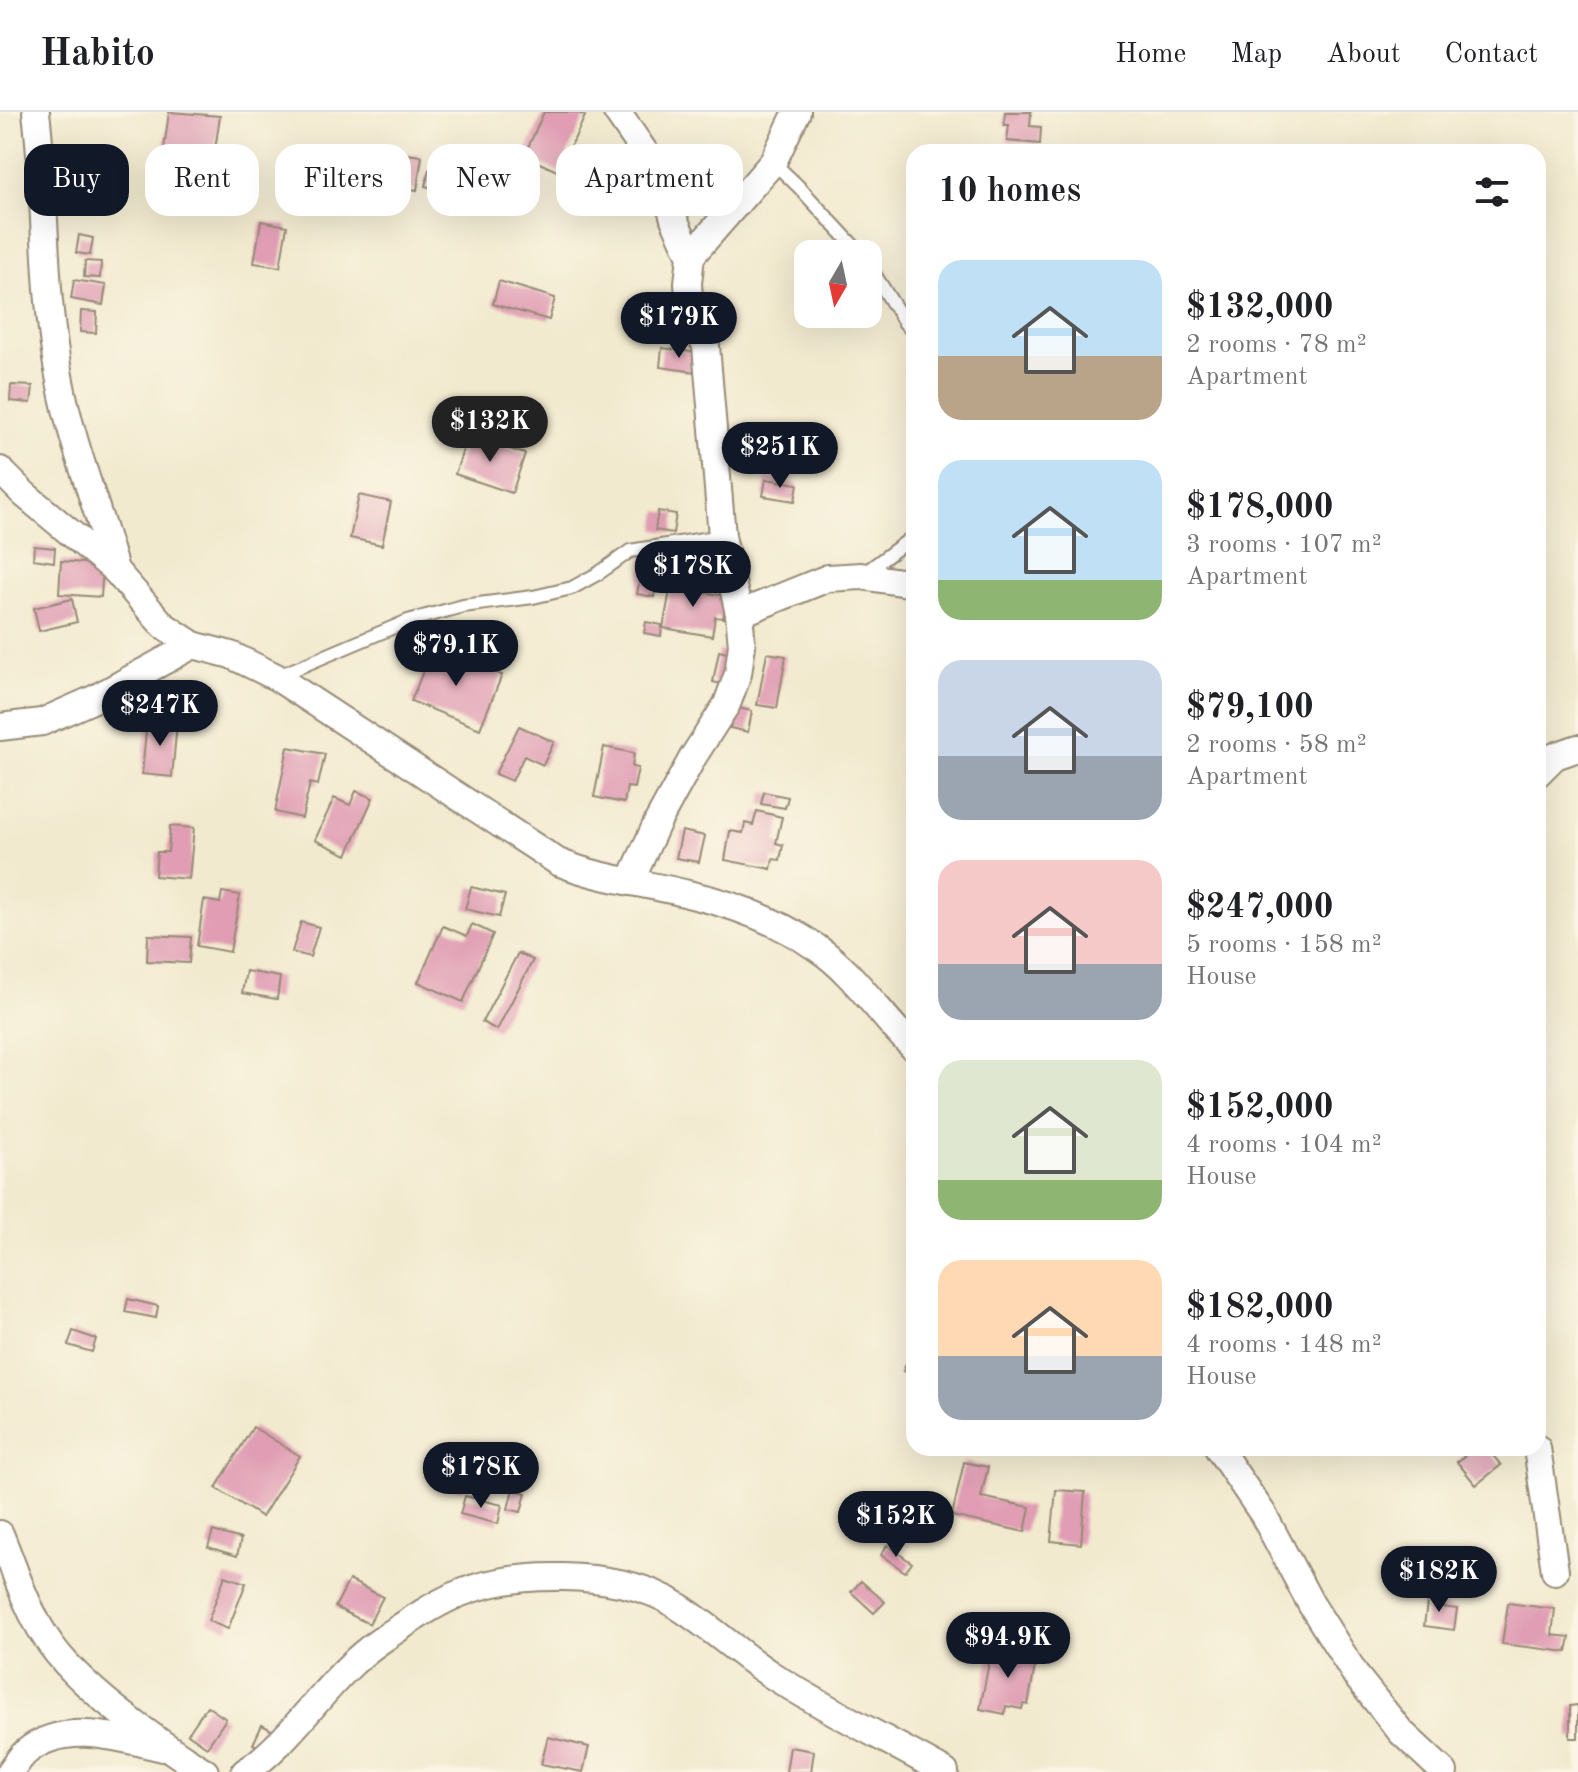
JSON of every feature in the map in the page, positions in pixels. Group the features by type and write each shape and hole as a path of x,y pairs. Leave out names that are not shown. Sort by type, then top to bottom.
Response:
{"street":[{"path":"36,112 43,186 47,293 60,381 115,570"},
{"path":"617,112 664,184 674,219 691,256 688,283 690,312 706,346 722,536 739,614 742,645 738,674 727,704 658,821 630,882"},
{"path":"691,256 773,162 797,112"},
{"path":"0,470 115,570 163,625 193,645 231,655 276,677 558,862 577,870 690,894 735,908 817,947 854,979 889,1024 906,1040"},
{"path":"739,614 828,578 861,576 906,583"},
{"path":"0,727 42,722 94,699 193,645"},
{"path":"1546,765 1555,756 1578,748"},
{"path":"1223,1456 1263,1514 1311,1604 1357,1677 1401,1732 1444,1772"},
{"path":"1538,1456 1555,1571"},
{"path":"0,1534 35,1619 54,1650 77,1675 167,1749 205,1772"},
{"path":"245,1772 261,1761 375,1644 425,1611 461,1593 506,1582 563,1578 631,1585 667,1600 770,1674 945,1772"},
{"path":"10,1772 24,1753 67,1734 92,1734 167,1749"}],"lane":[{"path":"773,162 848,240"},
{"path":"882,286 906,324"},
{"path":"276,677 408,621 463,606 533,597 572,588 630,551 722,536"},
{"path":"861,576 906,542"}],"building":[{"path":"169,112 220,116 216,144 165,144"},
{"path":"544,112 576,112 585,116 572,144 556,144 556,171 540,163 540,144 529,144"},
{"path":"1005,112 1031,112 1030,126 1041,127 1040,144 1007,141 1009,125 1004,125"},
{"path":"411,155 422,156 417,190 411,189"},
{"path":"261,221 287,226 280,267 254,263"},
{"path":"79,235 93,238 90,255 76,253"},
{"path":"85,261 101,262 100,278 84,277"},
{"path":"74,280 106,285 103,305 71,299"},
{"path":"499,281 555,298 549,320 493,304"},
{"path":"81,311 97,312 96,333 80,332"},
{"path":"662,348 699,353 696,372 660,367"},
{"path":"11,385 33,386 31,403 10,401"},
{"path":"468,435 525,454 512,493 455,474"},
{"path":"766,479 798,484 795,501 763,496"},
{"path":"359,495 391,502 382,545 350,538"},
{"path":"658,511 676,514 673,533 655,530"},
{"path":"34,546 55,548 54,562 33,559"},
{"path":"644,555 661,559 654,597 637,594"},
{"path":"663,557 704,564 702,577 660,573"},
{"path":"61,561 103,565 101,597 59,594"},
{"path":"672,580 697,584 696,591 727,596 723,618 715,617 712,636 663,628"},
{"path":"72,599 77,622 39,631 34,608"},
{"path":"646,622 662,625 661,636 644,633"},
{"path":"433,647 502,675 480,729 411,701"},
{"path":"719,651 736,655 730,686 713,682"},
{"path":"767,653 786,656 777,708 757,705"},
{"path":"734,707 752,711 748,732 730,728"},
{"path":"147,720 177,723 172,777 142,774"},
{"path":"519,726 554,742 543,765 524,756 512,781 495,774"},
{"path":"288,747 325,754 318,785 310,783 302,818 275,812"},
{"path":"604,747 634,753 632,767 638,768 634,788 627,787 624,803 594,797"},
{"path":"356,791 373,798 347,855 315,840 334,798 350,805"},
{"path":"764,792 788,797 785,808 761,804"},
{"path":"757,811 782,817 776,843 783,845 780,860 773,859 771,869 725,860 730,831 743,833 745,823 753,825"},
{"path":"170,826 194,828 189,879 155,876 157,852 168,852"},
{"path":"682,831 705,836 699,862 676,858"},
{"path":"471,887 505,895 499,917 465,909"},
{"path":"222,892 240,895 230,952 197,946 204,900 220,903"},
{"path":"301,922 319,927 310,957 292,952"},
{"path":"472,924 493,934 463,1002 418,982 443,926 467,936"},
{"path":"148,935 191,937 189,963 147,961"},
{"path":"518,953 533,960 497,1030 482,1022"},
{"path":"246,971 280,977 277,999 242,993"},
{"path":"128,1299 158,1306 156,1318 125,1312"},
{"path":"73,1331 96,1339 92,1352 68,1345"},
{"path":"253,1427 300,1456 262,1517 216,1488"},
{"path":"479,1456 503,1467 497,1479 473,1467"},
{"path":"1464,1456 1494,1456 1501,1465 1476,1485 1457,1462"},
{"path":"964,1462 988,1467 981,1497 1030,1507 1025,1532 952,1516"},
{"path":"453,1465 469,1469 463,1491 447,1487"},
{"path":"513,1489 526,1493 521,1512 508,1509"},
{"path":"1056,1490 1085,1492 1081,1544 1051,1541"},
{"path":"465,1496 502,1505 498,1524 460,1514"},
{"path":"213,1531 241,1539 237,1556 208,1547"},
{"path":"887,1545 912,1563 905,1572 881,1555"},
{"path":"225,1576 246,1583 228,1629 208,1621"},
{"path":"349,1580 383,1597 369,1624 335,1607"},
{"path":"861,1581 885,1602 874,1613 851,1592"},
{"path":"1428,1595 1444,1597 1442,1607 1457,1609 1454,1630 1424,1626"},
{"path":"1508,1603 1555,1609 1552,1635 1570,1637 1567,1652 1502,1644"},
{"path":"992,1647 1037,1655 1028,1705 1023,1704 1022,1709 1006,1706 1005,1714 980,1709"},
{"path":"1578,1705 1578,1738 1570,1738 1570,1706"},
{"path":"207,1706 226,1719 207,1747 188,1734"},
{"path":"262,1725 275,1732 266,1751 253,1744"},
{"path":"548,1737 589,1747 583,1772 541,1764"},
{"path":"790,1747 814,1751 811,1772 786,1772"}]}
